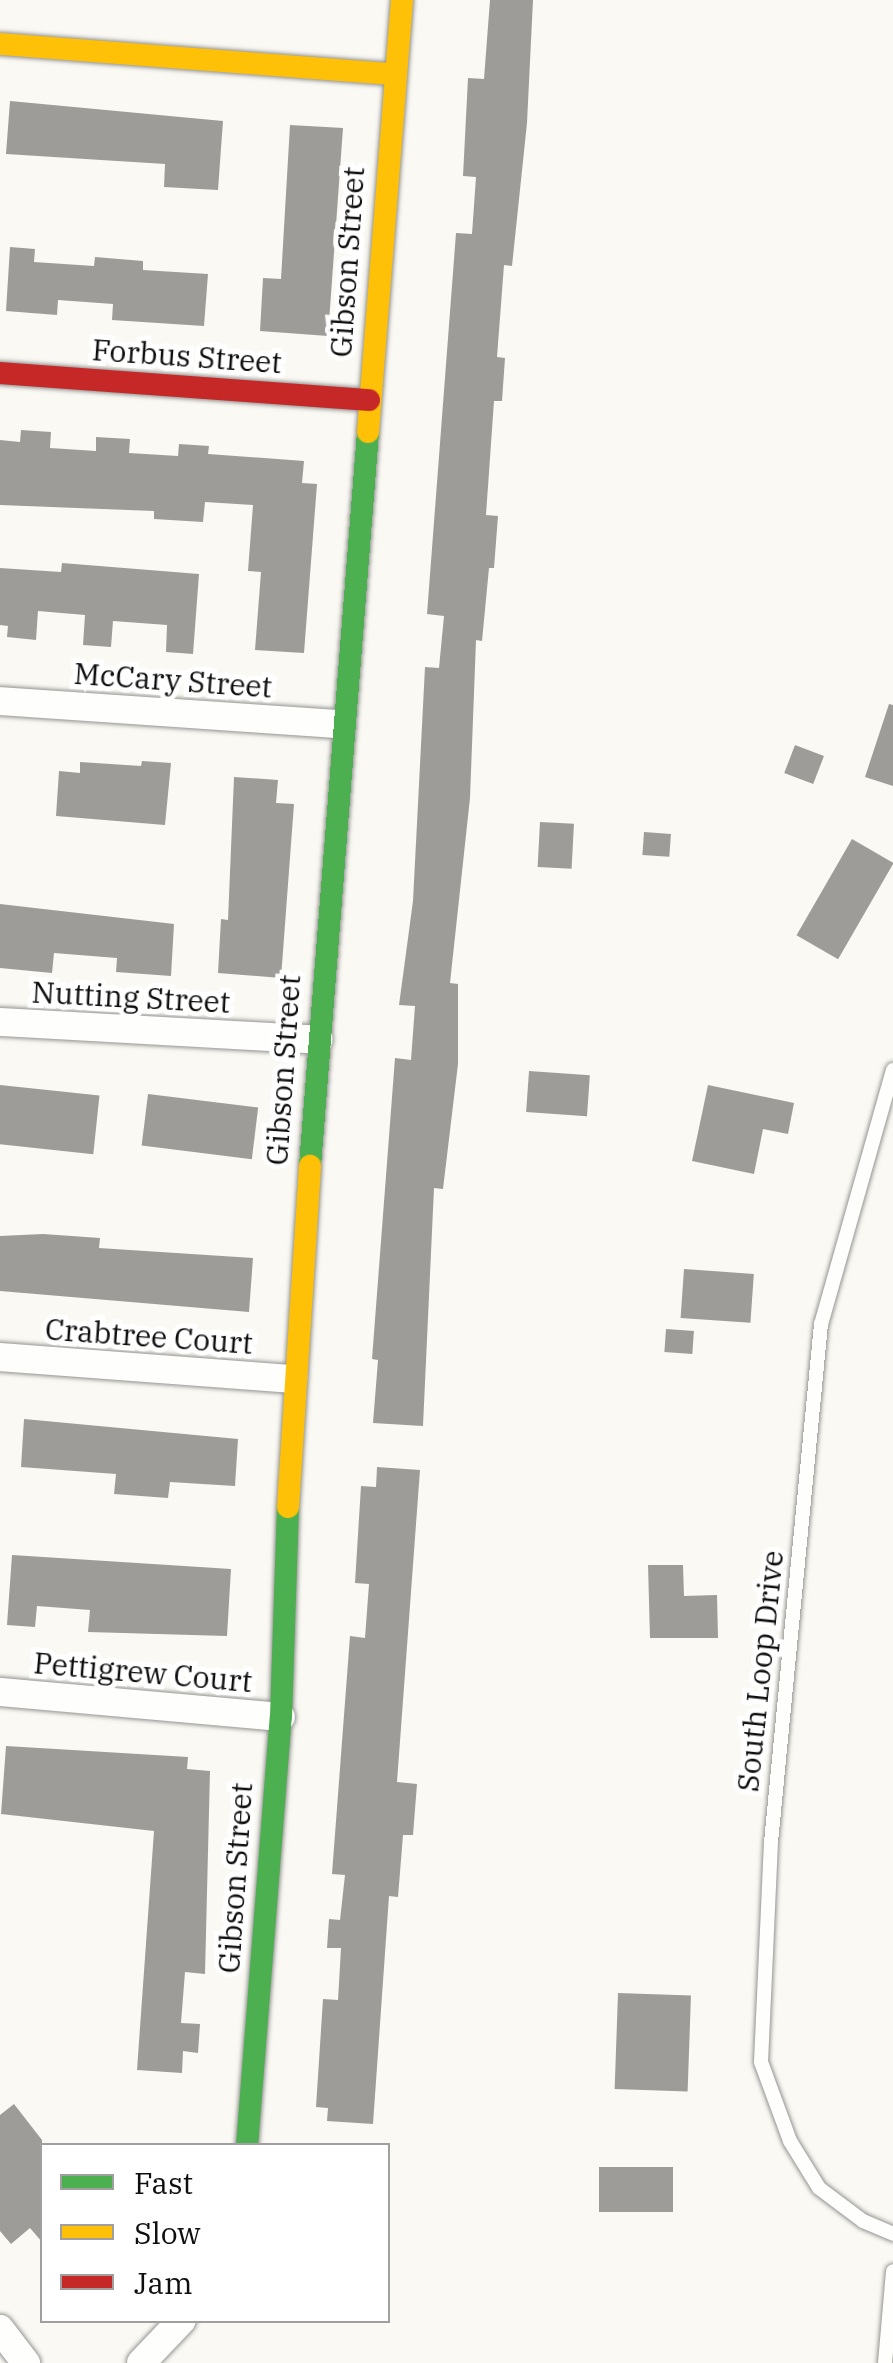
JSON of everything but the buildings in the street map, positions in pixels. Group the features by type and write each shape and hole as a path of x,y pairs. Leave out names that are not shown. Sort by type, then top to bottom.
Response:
{"street":[{"name":"Gibson Street","path":"247,2143 280,1717 293,1379 402,0"},
{"path":"0,44 394,74"},
{"name":"Forbus Street","path":"0,373 370,400"},
{"name":"McCary Street","path":"0,701 342,724"},
{"name":"Nutting Street","path":"0,1022 318,1040"},
{"name":"Crabtree Court","path":"0,1357 293,1379"},
{"name":"Pettigrew Court","path":"0,1692 280,1717"},
{"path":"142,2363 179,2323"},
{"path":"0,2329 26,2363"}],"lane":[{"name":"South Loop Drive","path":"893,1070 820,1324 771,1842 761,2062 790,2141 819,2188 863,2221 893,2234"},
{"path":"885,2363 893,2272"}],"traffic: fast":[{"path":"310,1166 368,432"},
{"path":"247,2143 281,1717 288,1507"}],"traffic: slow":[{"path":"368,432 402,0"},
{"path":"0,44 394,74"},
{"path":"288,1507 310,1166"}],"traffic: jam":[{"path":"0,373 369,400"}]}
